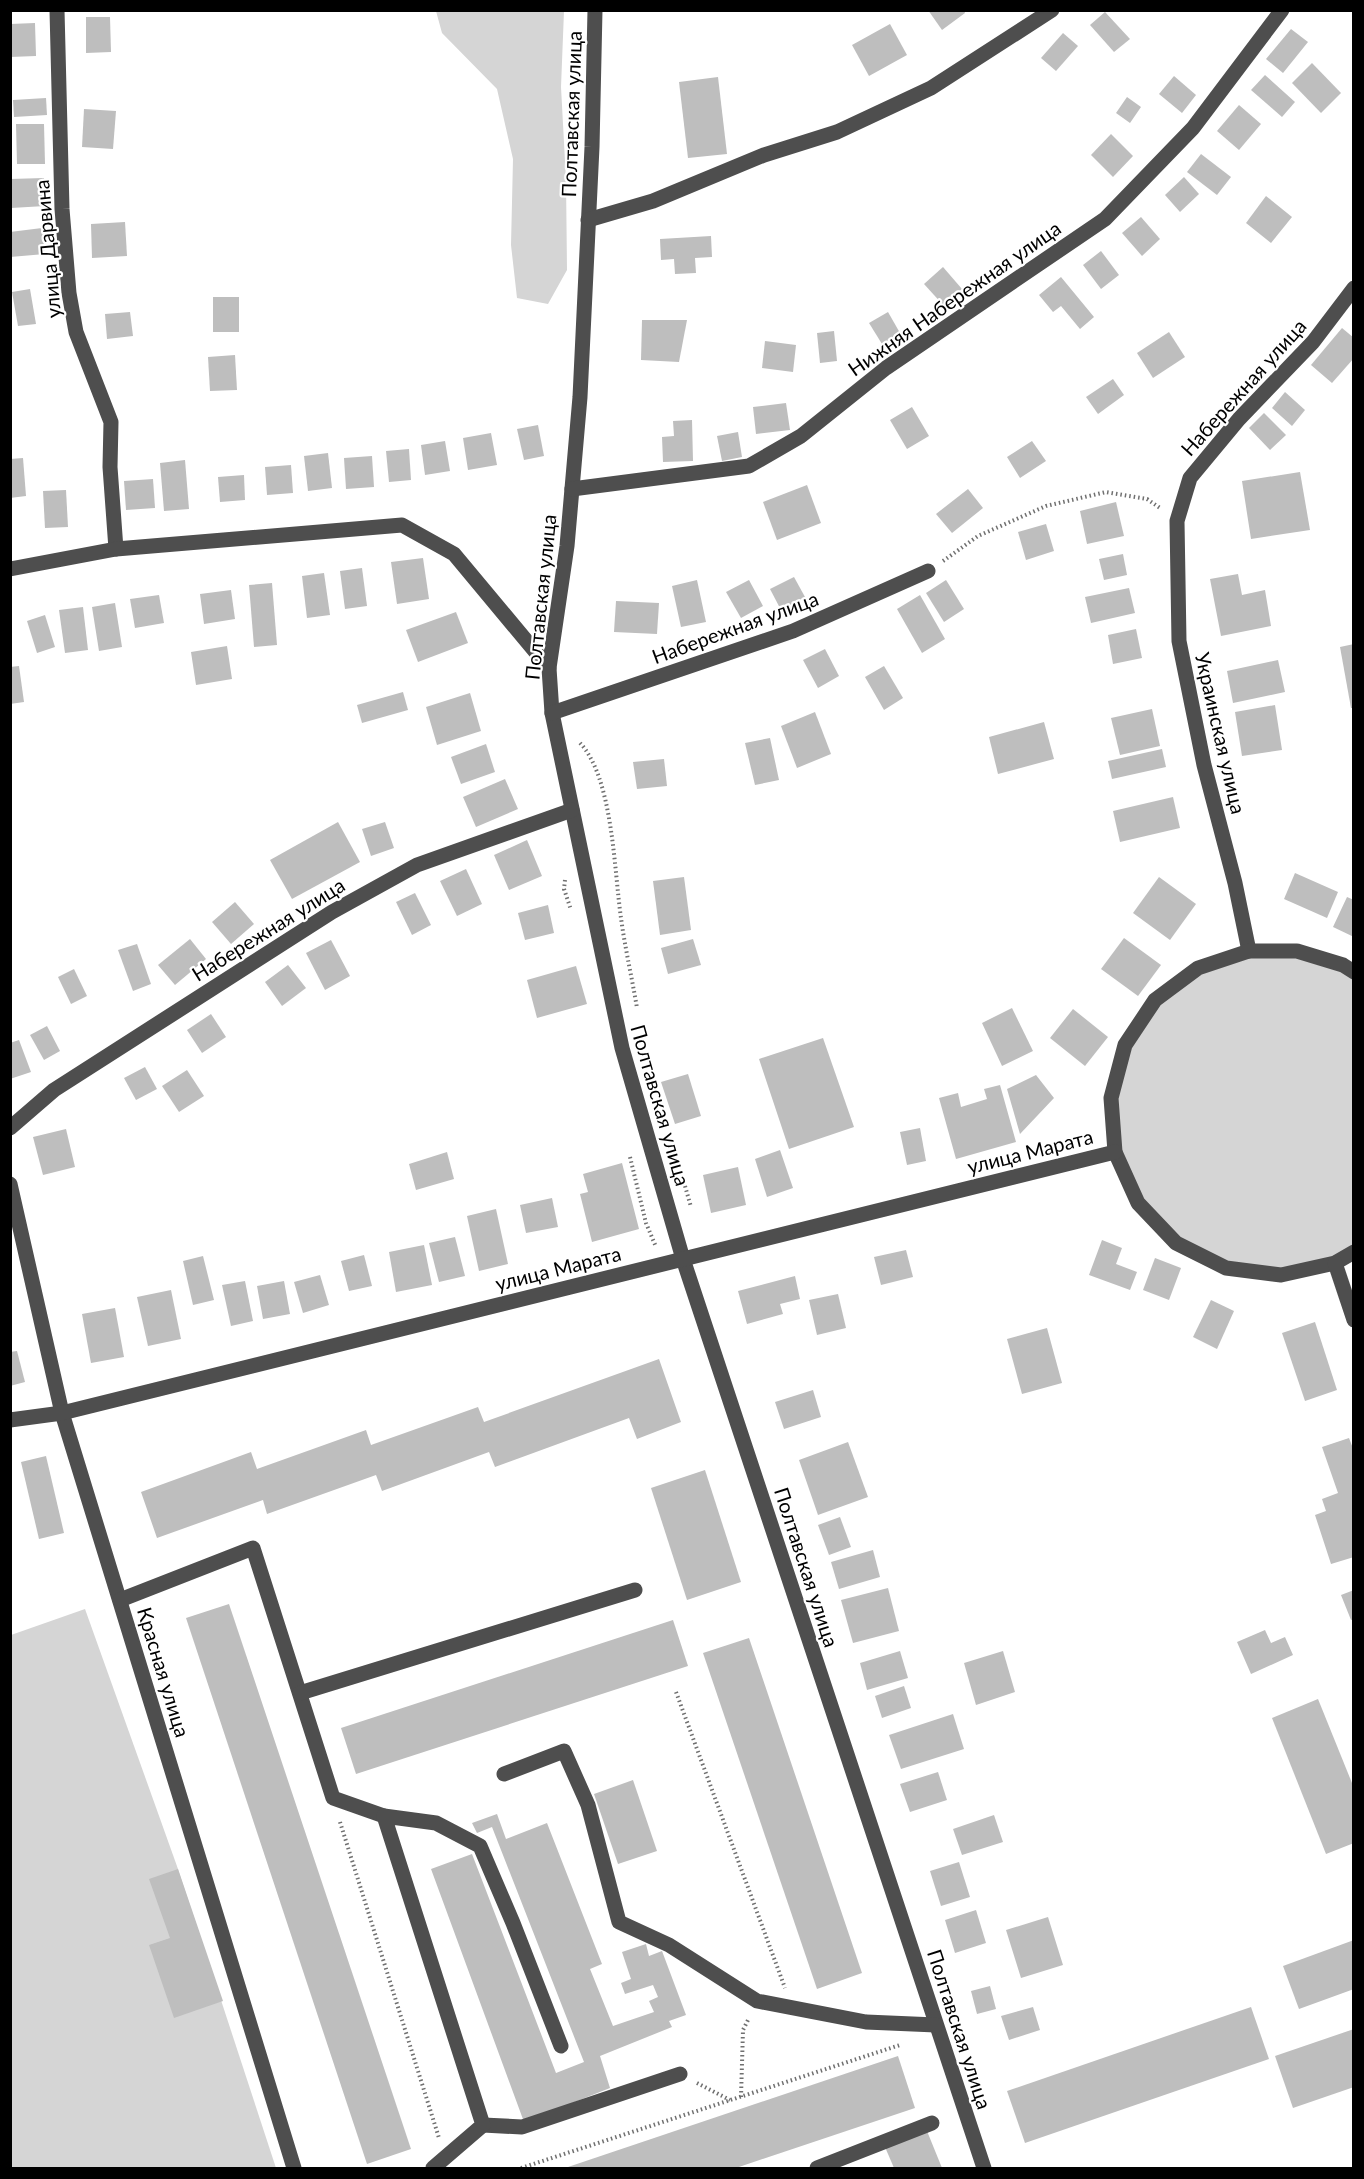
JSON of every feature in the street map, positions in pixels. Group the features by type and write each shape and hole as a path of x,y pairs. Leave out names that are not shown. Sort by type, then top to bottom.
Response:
{"street":[{"name":"улица Дарвина","path":"57,10 62,209 69,293 76,332 111,422 110,467 116,549"},
{"name":"Полтавская улица","path":"595,10 580,397 567,546 549,668 552,713 622,1048 683,1260 984,2169"},
{"path":"588,220 653,201 764,155 837,132 931,88 1052,10"},
{"name":"Нижняя Набережная улица","path":"572,489 749,466 801,436 886,368 1105,219 1193,128 1282,10"},
{"name":"Набережная улица","path":"1177,521 1190,478 1239,419 1312,342 1353,288"},
{"name":"Украинская улица","path":"1177,521 1179,641 1204,765 1235,882 1249,951"},
{"path":"10,569 116,549 402,525 454,554 549,668"},
{"name":"Набережная улица","path":"552,713 793,631 928,571"},
{"name":"Набережная улица","path":"10,1128 54,1090 332,912 417,865 572,810"},
{"name":"улица Марата","path":"1353,972 1343,965 1298,951 1249,951 1198,968 1155,1000 1125,1045 1111,1098 1115,1152 1138,1203 1176,1243 1226,1268 1281,1275 1335,1263 1353,1252"},
{"name":"улица Марата","path":"10,1420 62,1413 1115,1152"},
{"name":"Красная улица","path":"10,1184 62,1413 294,2169"},
{"path":"1335,1263 1353,1320"},
{"path":"120,1600 253,1548 333,1798 384,1816 436,1823 480,1846 561,2046"},
{"path":"300,1694 635,1590"},
{"path":"504,1774 564,1751 588,1805 619,1922 669,1945 757,2001 866,2022 936,2025"},
{"path":"384,1816 483,2125"},
{"path":"439,2163 483,2125 522,2127 680,2074"},
{"path":"817,2169 932,2123"}],"path":[{"path":"928,571 978,536 1046,506 1106,492 1147,499 1177,521"},
{"path":"579,742 586,749 605,792 621,919 638,1019"},
{"path":"681,1176 692,1209"},
{"path":"676,1692 793,2008"},
{"path":"333,1798 439,2163"},
{"path":"741,2097 743,2030 757,2001"},
{"path":"521,2169 905,2043"},
{"path":"680,2074 731,2100"}],"shaded area":[{"path":"436,11 564,11 561,87 566,180 567,270 548,304 517,298 511,245 513,159 497,89 442,33"},
{"path":"1249,951 1297,951 1354,972 1353,1252 1281,1275 1226,1268 1176,1243 1138,1203 1115,1152 1111,1098 1125,1045 1155,1000 1198,968"},
{"path":"85,1609 178,1869 276,2168 11,2168 11,1635"}],"building":[{"path":"928,10 964,10 965,13 942,30"},
{"path":"1105,12 1130,39 1114,52 1090,25"},
{"path":"86,17 110,17 111,52 86,53"},
{"path":"35,23 36,56 10,57 10,24"},
{"path":"890,24 907,55 869,76 852,45"},
{"path":"1291,29 1308,42 1283,73 1266,59"},
{"path":"1063,33 1078,46 1056,71 1041,58"},
{"path":"1312,63 1341,93 1321,113 1292,83"},
{"path":"1265,75 1295,102 1282,117 1251,90"},
{"path":"1174,76 1196,95 1182,113 1159,94"},
{"path":"718,77 727,154 688,158 679,82"},
{"path":"1127,97 1141,107 1130,123 1116,113"},
{"path":"46,98 47,115 14,117 13,100"},
{"path":"1239,105 1261,124 1239,150 1217,131"},
{"path":"84,109 116,111 113,149 82,147"},
{"path":"16,124 44,124 45,164 17,164"},
{"path":"1111,134 1133,156 1113,177 1091,155"},
{"path":"1201,154 1231,177 1217,195 1187,172"},
{"path":"1184,177 1199,194 1180,212 1165,195"},
{"path":"44,178 45,206 11,208 10,179"},
{"path":"1266,196 1292,217 1271,243 1246,223"},
{"path":"1141,217 1160,239 1142,256 1122,233"},
{"path":"125,222 127,256 92,258 91,224"},
{"path":"42,228 45,254 10,257 10,232"},
{"path":"711,236 712,257 695,258 696,273 675,274 674,259 661,260 660,239"},
{"path":"1101,251 1119,275 1101,289 1083,265"},
{"path":"943,267 962,289 944,306 924,284"},
{"path":"1061,277 1094,317 1080,329 1061,306 1053,312 1039,295"},
{"path":"30,289 36,324 18,326 12,292"},
{"path":"213,297 239,297 239,332 213,332"},
{"path":"130,312 133,336 107,339 105,314"},
{"path":"888,312 900,333 882,344 869,323"},
{"path":"642,320 687,320 679,362 641,360"},
{"path":"1342,328 1354,338 1354,358 1332,383 1311,365"},
{"path":"834,331 837,361 820,363 817,333"},
{"path":"1169,332 1185,357 1153,378 1137,353"},
{"path":"765,341 796,345 793,372 762,368"},
{"path":"235,355 237,390 210,391 208,357"},
{"path":"1113,379 1124,395 1098,414 1086,397"},
{"path":"1285,392 1305,410 1292,426 1272,408"},
{"path":"786,403 790,430 756,434 753,407"},
{"path":"912,407 929,436 907,449 890,420"},
{"path":"1264,413 1286,435 1270,450 1249,428"},
{"path":"692,420 693,461 663,462 662,437 674,436 673,421"},
{"path":"538,425 544,456 524,460 517,429"},
{"path":"738,432 742,457 722,461 717,436"},
{"path":"491,433 497,465 468,470 463,438"},
{"path":"445,441 450,471 425,475 421,445"},
{"path":"1032,441 1046,461 1020,478 1007,457"},
{"path":"409,449 411,480 389,482 386,451"},
{"path":"328,453 332,488 308,491 304,456"},
{"path":"372,456 374,487 346,489 344,458"},
{"path":"23,458 26,496 10,498 10,459"},
{"path":"185,460 189,509 164,511 160,463"},
{"path":"291,465 293,493 267,495 265,467"},
{"path":"1300,472 1310,530 1251,539 1242,481"},
{"path":"244,475 245,500 220,502 218,477"},
{"path":"153,479 155,508 126,510 124,481"},
{"path":"807,485 821,523 777,540 763,502"},
{"path":"968,489 983,508 952,533 936,514"},
{"path":"66,490 68,527 45,528 43,491"},
{"path":"1116,502 1124,536 1087,544 1080,511"},
{"path":"1046,524 1054,551 1026,560 1018,532"},
{"path":"1123,554 1127,575 1104,580 1099,559"},
{"path":"423,558 429,599 397,604 391,562"},
{"path":"362,568 367,606 345,609 340,571"},
{"path":"324,573 330,615 307,618 302,576"},
{"path":"1238,574 1242,595 1265,590 1271,626 1221,636 1210,579"},
{"path":"794,577 805,597 781,610 770,589"},
{"path":"697,580 706,622 681,627 672,586"},
{"path":"749,580 763,606 741,618 726,592"},
{"path":"946,580 964,609 944,622 926,593"},
{"path":"272,583 277,645 254,647 249,585"},
{"path":"1129,588 1135,613 1091,623 1085,597"},
{"path":"231,590 235,619 204,624 200,594"},
{"path":"159,595 164,623 135,628 130,599"},
{"path":"920,595 945,639 922,653 897,609"},
{"path":"616,601 659,603 657,634 614,632"},
{"path":"115,603 122,647 99,651 92,607"},
{"path":"83,607 88,650 65,653 59,610"},
{"path":"456,612 468,643 418,662 406,630"},
{"path":"45,615 55,647 37,653 27,621"},
{"path":"1136,629 1142,658 1113,664 1108,635"},
{"path":"1354,644 1354,708 1351,708 1340,647"},
{"path":"227,646 232,679 196,685 191,652"},
{"path":"825,649 839,676 818,688 803,660"},
{"path":"1278,660 1285,692 1233,703 1227,671"},
{"path":"19,666 24,702 10,704 10,667"},
{"path":"884,666 903,698 884,710 865,677"},
{"path":"403,692 408,710 362,723 357,705"},
{"path":"470,693 481,731 437,745 426,707"},
{"path":"1275,705 1282,750 1242,756 1235,712"},
{"path":"1152,709 1160,746 1120,755 1111,718"},
{"path":"815,712 831,754 797,768 781,726"},
{"path":"1044,722 1054,759 998,774 989,737"},
{"path":"770,738 779,780 755,785 745,743"},
{"path":"486,744 495,772 461,784 451,757"},
{"path":"1162,749 1166,767 1112,779 1108,761"},
{"path":"664,759 667,786 637,789 633,762"},
{"path":"505,779 518,809 476,827 463,797"},
{"path":"1173,797 1180,828 1120,842 1113,811"},
{"path":"338,822 360,862 292,899 270,860"},
{"path":"385,822 394,848 371,856 362,829"},
{"path":"527,840 542,876 509,890 494,855"},
{"path":"466,869 482,904 457,916 440,881"},
{"path":"1295,873 1338,892 1327,918 1284,899"},
{"path":"684,877 691,930 660,935 653,881"},
{"path":"1159,877 1196,904 1170,940 1133,913"},
{"path":"415,893 431,925 412,935 396,902"},
{"path":"1347,897 1354,900 1354,937 1333,927"},
{"path":"235,902 254,924 231,944 212,922"},
{"path":"548,905 554,933 525,940 518,913"},
{"path":"1124,938 1161,965 1138,996 1101,969"},
{"path":"190,939 206,959 175,985 158,965"},
{"path":"693,939 701,965 668,974 661,948"},
{"path":"331,940 350,976 325,990 306,953"},
{"path":"137,944 151,984 133,991 118,950"},
{"path":"288,965 306,988 282,1006 265,982"},
{"path":"576,966 587,1004 537,1018 527,980"},
{"path":"74,969 87,996 71,1004 58,977"},
{"path":"1012,1008 1033,1051 1002,1066 982,1023"},
{"path":"1073,1009 1108,1037 1085,1066 1050,1038"},
{"path":"211,1014 226,1037 202,1053 187,1030"},
{"path":"47,1026 60,1051 44,1060 30,1035"},
{"path":"823,1038 854,1127 789,1149 759,1059"},
{"path":"19,1040 31,1072 10,1079 10,1043"},
{"path":"145,1067 157,1089 136,1100 124,1078"},
{"path":"187,1070 204,1096 179,1112 162,1086"},
{"path":"688,1074 701,1116 675,1124 661,1082"},
{"path":"1036,1075 1054,1098 1020,1134 1007,1089"},
{"path":"1000,1085 1016,1142 956,1159 939,1098 958,1093 961,1107 987,1099 984,1089"},
{"path":"920,1128 926,1161 907,1165 900,1132"},
{"path":"66,1129 75,1167 43,1175 33,1137"},
{"path":"780,1150 793,1188 767,1197 755,1159"},
{"path":"447,1152 454,1179 416,1190 409,1164"},
{"path":"622,1163 639,1229 592,1242 580,1194 588,1192 583,1174"},
{"path":"738,1167 746,1205 711,1213 703,1175"},
{"path":"552,1198 558,1227 526,1233 520,1205"},
{"path":"496,1209 508,1264 479,1271 467,1216"},
{"path":"455,1237 465,1276 439,1282 429,1243"},
{"path":"1102,1240 1122,1248 1116,1264 1137,1272 1130,1290 1089,1275"},
{"path":"424,1245 432,1285 396,1292 389,1252"},
{"path":"906,1250 913,1277 881,1285 874,1257"},
{"path":"364,1255 372,1286 349,1291 341,1261"},
{"path":"203,1256 214,1300 193,1305 183,1261"},
{"path":"1155,1258 1181,1268 1169,1300 1143,1290"},
{"path":"320,1275 329,1305 303,1313 294,1282"},
{"path":"795,1276 800,1299 780,1304 783,1314 747,1324 738,1291"},
{"path":"245,1281 253,1321 231,1326 222,1285"},
{"path":"284,1281 290,1314 263,1319 257,1286"},
{"path":"171,1290 181,1339 148,1346 137,1297"},
{"path":"838,1294 846,1328 817,1335 809,1300"},
{"path":"1211,1300 1234,1311 1217,1349 1193,1337"},
{"path":"115,1308 124,1357 91,1363 82,1314"},
{"path":"1315,1322 1337,1390 1305,1401 1282,1333"},
{"path":"1047,1328 1062,1383 1022,1394 1007,1339"},
{"path":"17,1351 25,1382 10,1386 10,1352"},
{"path":"659,1359 681,1422 637,1439 629,1418 495,1467 489,1452 382,1491 376,1475 267,1514 263,1500 157,1538 141,1492 251,1452 257,1469 366,1430 371,1445 478,1407 484,1422"},
{"path":"813,1390 821,1417 784,1429 775,1402"},
{"path":"1349,1438 1354,1451 1354,1557 1331,1564 1315,1515 1326,1511 1322,1499 1338,1493 1322,1447"},
{"path":"848,1442 868,1497 818,1515 799,1460"},
{"path":"46,1456 64,1533 39,1539 21,1462"},
{"path":"705,1470 741,1582 687,1600 651,1488"},
{"path":"840,1517 851,1547 829,1555 818,1525"},
{"path":"873,1550 880,1577 839,1589 831,1562"},
{"path":"888,1588 899,1631 853,1643 841,1600"},
{"path":"1354,1590 1354,1619 1351,1620 1341,1595"},
{"path":"229,1604 411,2149 367,2164 186,1618"},
{"path":"673,1620 688,1666 356,1774 341,1728"},
{"path":"1265,1630 1271,1643 1285,1637 1293,1655 1251,1674 1237,1642"},
{"path":"749,1638 862,1973 817,1989 703,1653"},
{"path":"900,1651 908,1678 867,1690 860,1663"},
{"path":"1003,1651 1015,1692 976,1705 964,1663"},
{"path":"904,1686 911,1708 882,1718 875,1696"},
{"path":"1318,1699 1354,1788 1354,1843 1326,1854 1272,1718"},
{"path":"953,1714 964,1749 901,1769 889,1735"},
{"path":"938,1772 947,1800 910,1812 900,1784"},
{"path":"633,1780 657,1851 618,1864 594,1794"},
{"path":"497,1814 506,1839 547,1823 602,1964 590,1969 613,2026 654,2012 649,2001 658,1997 653,1985 625,1994 621,1983 631,1979 622,1952 646,1944 649,1956 662,1951 686,2015 669,2021 672,2027 600,2056 610,2088 524,2122 431,1869 472,1854 556,2073 584,2062 492,1827 477,1833 472,1823"},
{"path":"994,1815 1003,1842 962,1855 953,1829"},
{"path":"959,1862 970,1897 941,1906 930,1871"},
{"path":"178,1869 223,2001 174,2018 149,1945 170,1938 149,1879"},
{"path":"976,1910 986,1943 955,1953 945,1920"},
{"path":"1048,1917 1063,1965 1021,1978 1006,1930"},
{"path":"1354,1940 1354,1989 1299,2009 1283,1966"},
{"path":"990,1986 996,2009 977,2014 971,1991"},
{"path":"1033,2007 1040,2030 1009,2040 1001,2016"},
{"path":"1251,2007 1269,2059 1025,2143 1007,2091"},
{"path":"1354,2029 1354,2087 1293,2108 1275,2056"},
{"path":"898,2056 915,2108 736,2168 565,2168"},
{"path":"927,2131 942,2168 894,2168 885,2147"}]}
